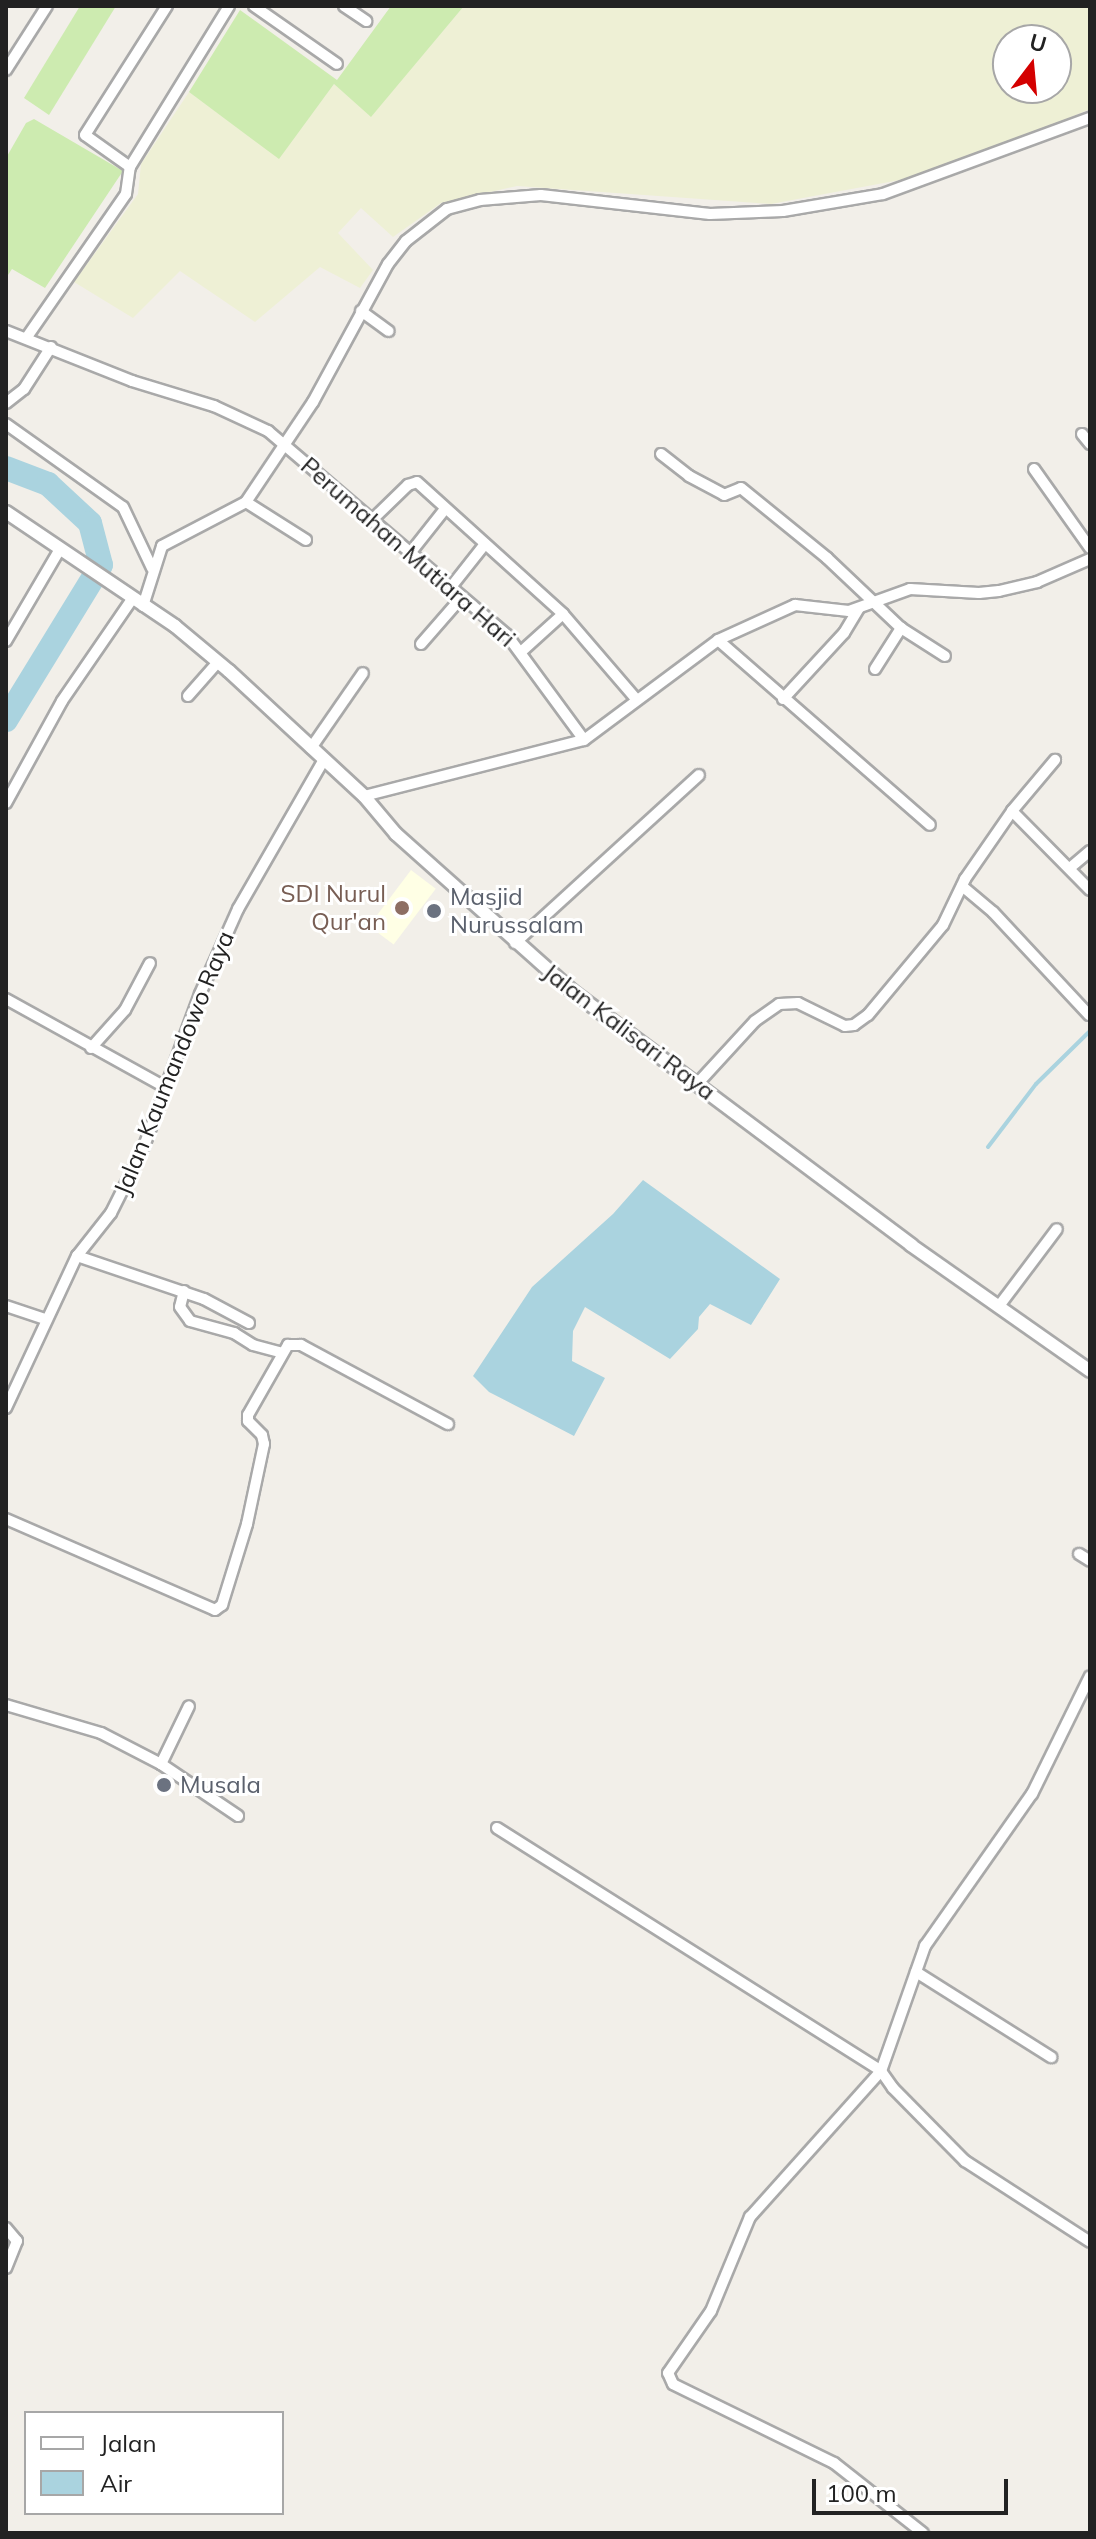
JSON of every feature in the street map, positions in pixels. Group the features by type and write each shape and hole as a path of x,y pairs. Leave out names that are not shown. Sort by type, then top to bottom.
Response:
{"street":[{"path":"6,70 47,6"},
{"path":"130,167 85,135 167,6"},
{"path":"27,337 126,194 130,167 229,6"},
{"path":"254,6 337,64"},
{"path":"344,6 366,21"},
{"path":"6,803 62,701 134,599 168,540 246,502 313,402 361,311 406,241 436,216 462,204 541,195 685,212 783,211 883,194 1090,118"},
{"path":"361,311 389,331"},
{"name":"Perumahan Mutiara Hari","path":"6,331 132,381 242,418 268,431 522,651 584,740"},
{"path":"6,403 24,389 51,347"},
{"path":"6,424 123,507 147,550 153,570"},
{"path":"1082,434 1090,444"},
{"path":"661,454 689,476 724,495 741,488 827,558 872,604 901,628 945,656"},
{"path":"1034,469 1090,548"},
{"path":"373,519 417,482 563,614 637,700"},
{"path":"246,502 306,540"},
{"path":"411,552 445,509"},
{"name":"Jalan Kalisari Raya","path":"6,512 175,626 218,662 364,796 396,834 515,943 599,1012 1090,1371"},
{"path":"451,587 485,544"},
{"path":"6,641 60,549"},
{"path":"364,796 584,740 718,640 795,605 840,611 872,604 910,589 979,593 999,591 1037,582 1090,559"},
{"path":"421,644 462,597"},
{"path":"783,699 844,633 859,608"},
{"path":"522,651 563,614"},
{"path":"875,669 901,628"},
{"path":"718,640 930,825"},
{"path":"188,696 218,662"},
{"path":"311,748 363,673"},
{"path":"698,1083 755,1021 779,1004 798,1003 812,1007 838,1025 860,1022 943,925 962,886 1012,811 1055,760"},
{"name":"Jalan Kaumandowo Raya","path":"6,1408 77,1256 111,1213 143,1149 200,994 238,909 323,761"},
{"path":"515,943 699,775"},
{"path":"1012,811 1071,867 1090,890"},
{"path":"1071,867 1090,851"},
{"path":"962,886 993,912 1089,1015"},
{"path":"91,1048 125,1010 150,963"},
{"path":"6,999 165,1087"},
{"path":"999,1306 1057,1229"},
{"path":"77,1256 184,1291 249,1323"},
{"path":"184,1291 180,1307 190,1321 234,1333 253,1345 282,1353"},
{"path":"6,1306 45,1319"},
{"path":"6,1519 215,1610 222,1605 247,1524 264,1444 262,1435 248,1421 248,1415 290,1343 301,1345 448,1424"},
{"path":"1079,1554 1090,1561"},
{"path":"923,2533 834,2463 668,2378 671,2366 711,2311 750,2217 881,2071 925,1946 1032,1794 1090,1676"},
{"path":"6,1705 101,1733 161,1764 238,1816"},
{"path":"161,1764 189,1706"},
{"path":"497,1828 881,2071 893,2088 965,2161 1090,2242"},
{"path":"916,1972 1051,2057"},
{"path":"6,2228 17,2241 6,2268"}],"shaded area":[{"path":"464,6 1090,6 1090,109 963,162 916,177 771,204 517,186 441,203 393,237 361,208 338,233 373,270 360,288 320,267 255,322 180,271 133,318 74,282 138,194 141,164 189,92 279,158 334,84 371,116"},
{"name":"SDI Nurul Qur'an","path":"411,870 436,889 394,945 369,926"}],"green space":[{"path":"80,6 116,6 49,115 24,98"},
{"path":"391,6 464,6 371,117 334,84 279,159 189,92 240,10 337,80"},
{"path":"34,119 123,171 45,288 12,269 6,278 6,158 26,123"}],"water":[{"path":"643,1180 780,1279 751,1325 710,1304 699,1317 698,1329 670,1359 585,1307 573,1331 572,1361 605,1378 574,1436 489,1392 473,1376 532,1287 613,1214"}],"waterway":[{"path":"6,468 48,484 90,523 101,565 6,720"},
{"path":"988,1147 1036,1084 1090,1031"}],"place":[{"name":"SDI Nurul Qur'an","path":"402,908"},
{"name":"Masjid Nurussalam","path":"434,911"},
{"name":"Musala","path":"164,1785"}]}
